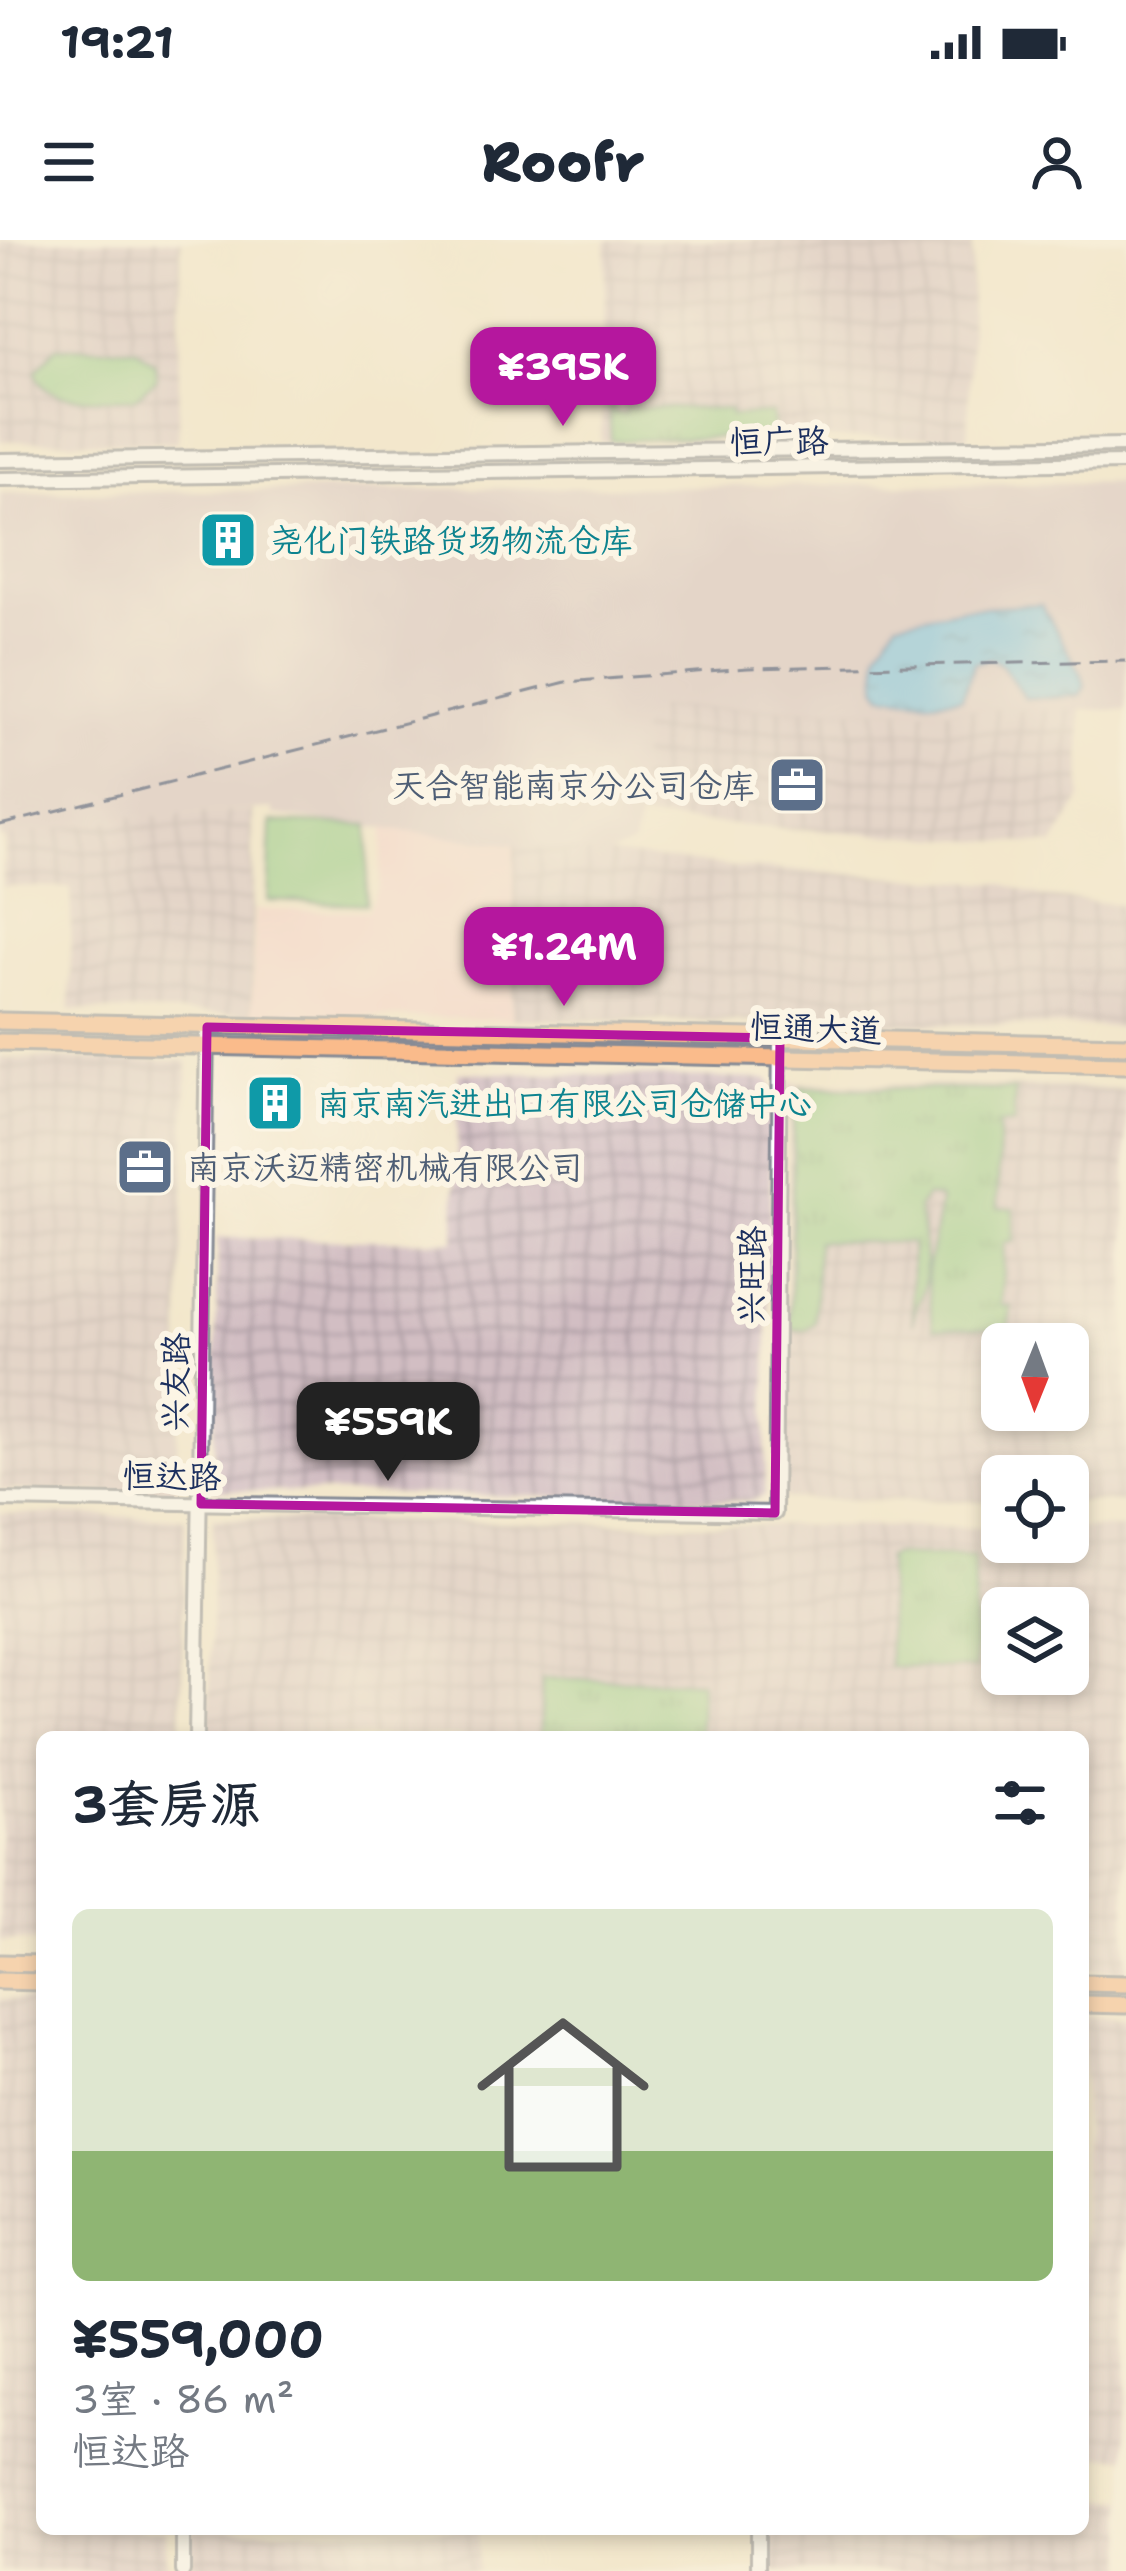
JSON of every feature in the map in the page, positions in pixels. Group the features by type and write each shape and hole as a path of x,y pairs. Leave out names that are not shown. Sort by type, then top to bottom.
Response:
{"main road":[{"name":"恒通大道","path":"0,1022 207,1036"},
{"name":"恒通大道","path":"0,1042 207,1036 780,1047 1126,1045"},
{"name":"恒通大道","path":"780,1047 1126,1065"},
{"path":"0,1963 36,1964"},
{"path":"0,1981 36,1982"},
{"path":"1089,1983 1126,1984"},
{"path":"1089,2004 1126,2005"}],"street":[{"name":"恒广路","path":"0,460 1126,445"},
{"name":"恒广路","path":"0,479 1126,463"},
{"name":"兴友路","path":"196,1731 207,1036"},
{"name":"兴旺路","path":"775,1513 780,1047"},
{"name":"恒达路","path":"0,1500 775,1513"},
{"path":"183,2535 183,2571"},
{"path":"758,2535 758,2571"}],"highlighted area":[{"path":"207,1027 780,1038 775,1513 201,1504"}],"shaded area":[{"path":"0,240 181,240 178,442 0,441"},
{"path":"606,240 972,240 968,437 601,442"},
{"path":"1126,482 1126,710 658,708 640,723 639,819 633,845 603,856 273,815 273,809 130,817 0,839 0,493"},
{"path":"1081,707 1082,798 1054,845 639,819 640,723 658,708"},
{"path":"253,811 252,1015 70,1010 71,888 2,887 5,838 130,817"},
{"path":"384,826 515,844 511,1019 252,1015 255,910 367,911 379,887"},
{"path":"515,844 734,867 1001,883 1044,897 1126,905 1126,1027 511,1019"},
{"path":"0,1058 188,1061 176,1494 0,1490"},
{"path":"458,1072 768,1079 772,1088 765,1495 751,1501 213,1490 218,1238 455,1241"},
{"path":"790,1083 1126,1089 1126,1502 1089,1502 1089,1455 981,1455 981,1501 784,1499"},
{"path":"0,1513 185,1518 181,1731 36,1731 36,1942 0,1941"},
{"path":"213,1518 981,1528 981,1563 1089,1563 1089,1528 1126,1529 1126,1971 1089,1970 1089,1731 209,1731"},
{"path":"0,1999 36,2000 36,2535 166,2535 166,2571 0,2571"},
{"path":"1089,2017 1126,2018 1126,2457 1089,2456"},
{"path":"1089,2499 1126,2500 1126,2571 767,2571 767,2535 1089,2535"},
{"path":"192,2535 478,2535 477,2571 191,2571"}],"green space":[{"path":"56,347 136,348 155,363 157,379 135,398 62,396 41,383 36,371"},
{"path":"614,407 614,413 625,414 626,407 730,409 730,416 772,413 774,436 611,441 609,408"},
{"path":"271,822 369,825 366,904 268,901"},
{"path":"801,1087 1015,1090 1014,1124 999,1124 998,1207 1014,1208 1014,1242 1004,1243 1002,1306 1011,1306 1010,1323 981,1323 981,1329 933,1328 927,1271 940,1204 939,1198 926,1196 918,1209 925,1280 913,1324 911,1243 817,1241 815,1323 805,1330 790,1329 794,1106"},
{"path":"974,1557 975,1669 889,1667 887,1558"},
{"path":"542,1678 700,1681 699,1731 541,1731"}],"water":[{"path":"1041,604 1082,675 1085,686 1080,696 1025,698 1001,664 990,658 974,663 962,697 933,700 883,694 877,686 878,651 897,621 962,608"}],"railway":[{"path":"0,825 566,682 748,668 1126,661"}],"place":[{"name":"尧化门铁路货场物流仓库","path":"228,540"},
{"name":"天合智能南京分公司仓库","path":"797,785"},
{"name":"南京南汽进出口有限公司仓储中心","path":"275,1103"},
{"name":"南京沃迈精密机械有限公司","path":"145,1167"}]}
